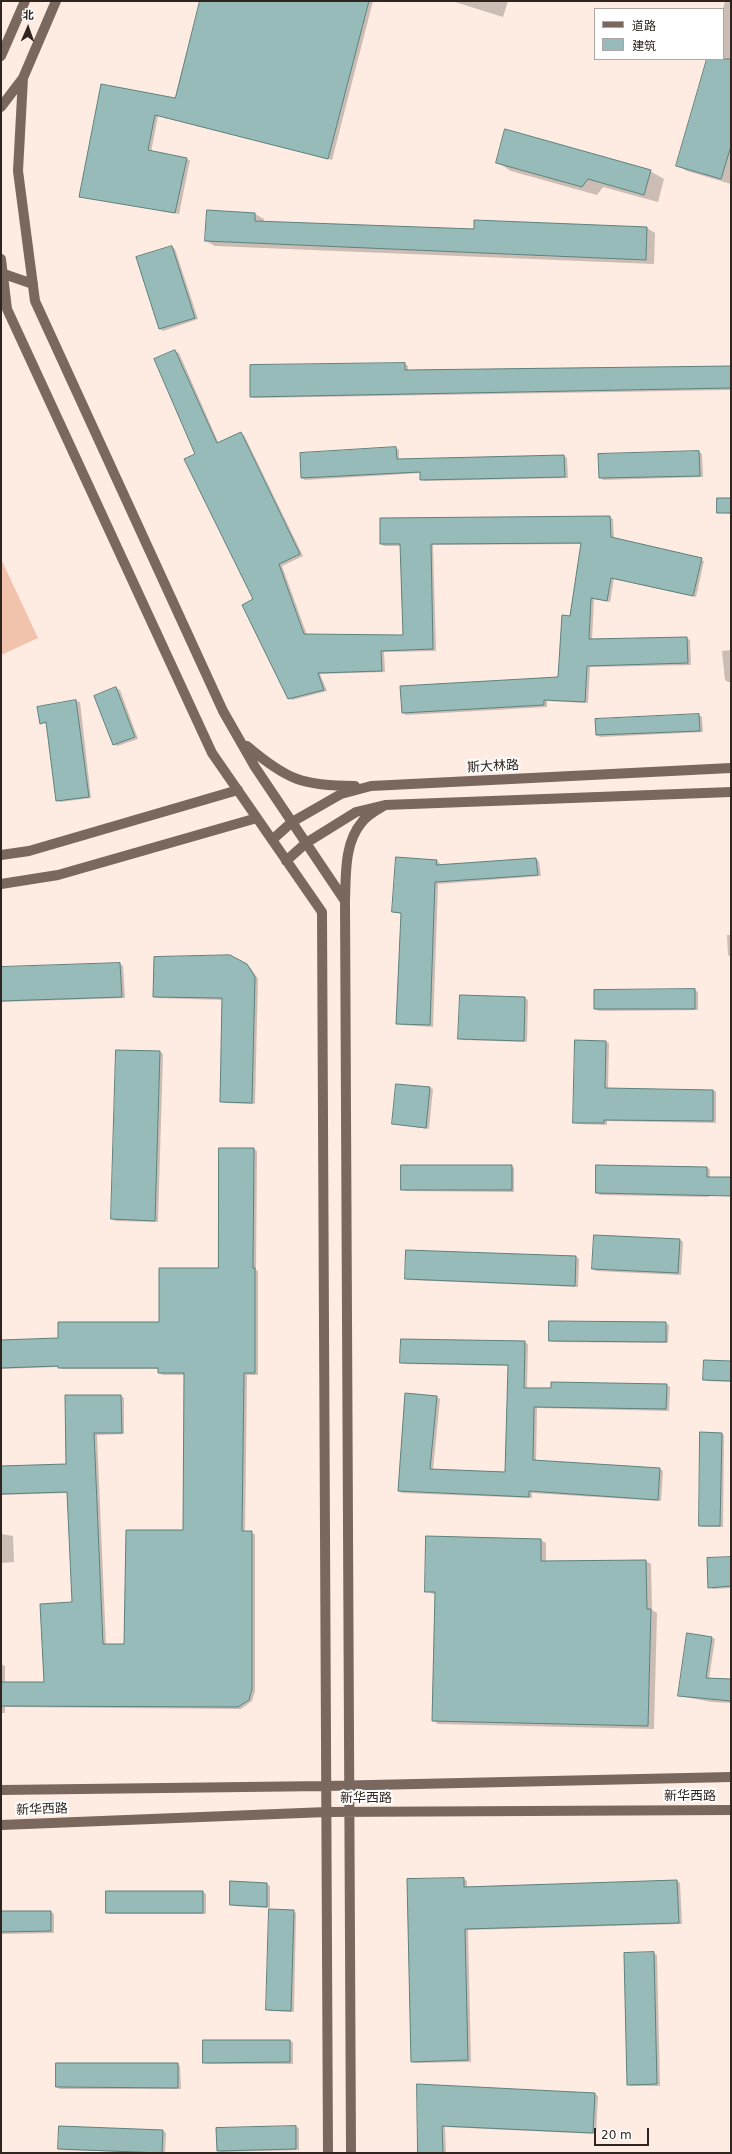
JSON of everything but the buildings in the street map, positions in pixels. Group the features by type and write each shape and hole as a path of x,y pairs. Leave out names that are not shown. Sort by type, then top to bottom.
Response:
{"main road":[{"path":"1,56 25,1"},
{"path":"1,107 23,78 56,1"},
{"path":"23,78 18,171 35,301 223,711 239,740 345,901"},
{"path":"1,259 4,307 212,754 322,912 328,2153"},
{"path":"2,274 33,284"},
{"path":"239,740 272,768 296,780 324,786 371,786"},
{"name":"斯大林路","path":"272,840 292,822 341,794 371,786 731,768"},
{"path":"1,855 29,851 238,790"},
{"path":"286,861 306,843 356,812 384,805 731,792"},
{"path":"351,2153 345,901 347,861 353,836 362,821 384,805"},
{"path":"1,884 58,875 256,818"},
{"name":"新华西路","path":"1,1790 326,1786 731,1777"},
{"name":"新华西路","path":"1,1825 326,1812 731,1810"}],"shaded area":[{"path":"1,559 38,638 1,655"}]}
